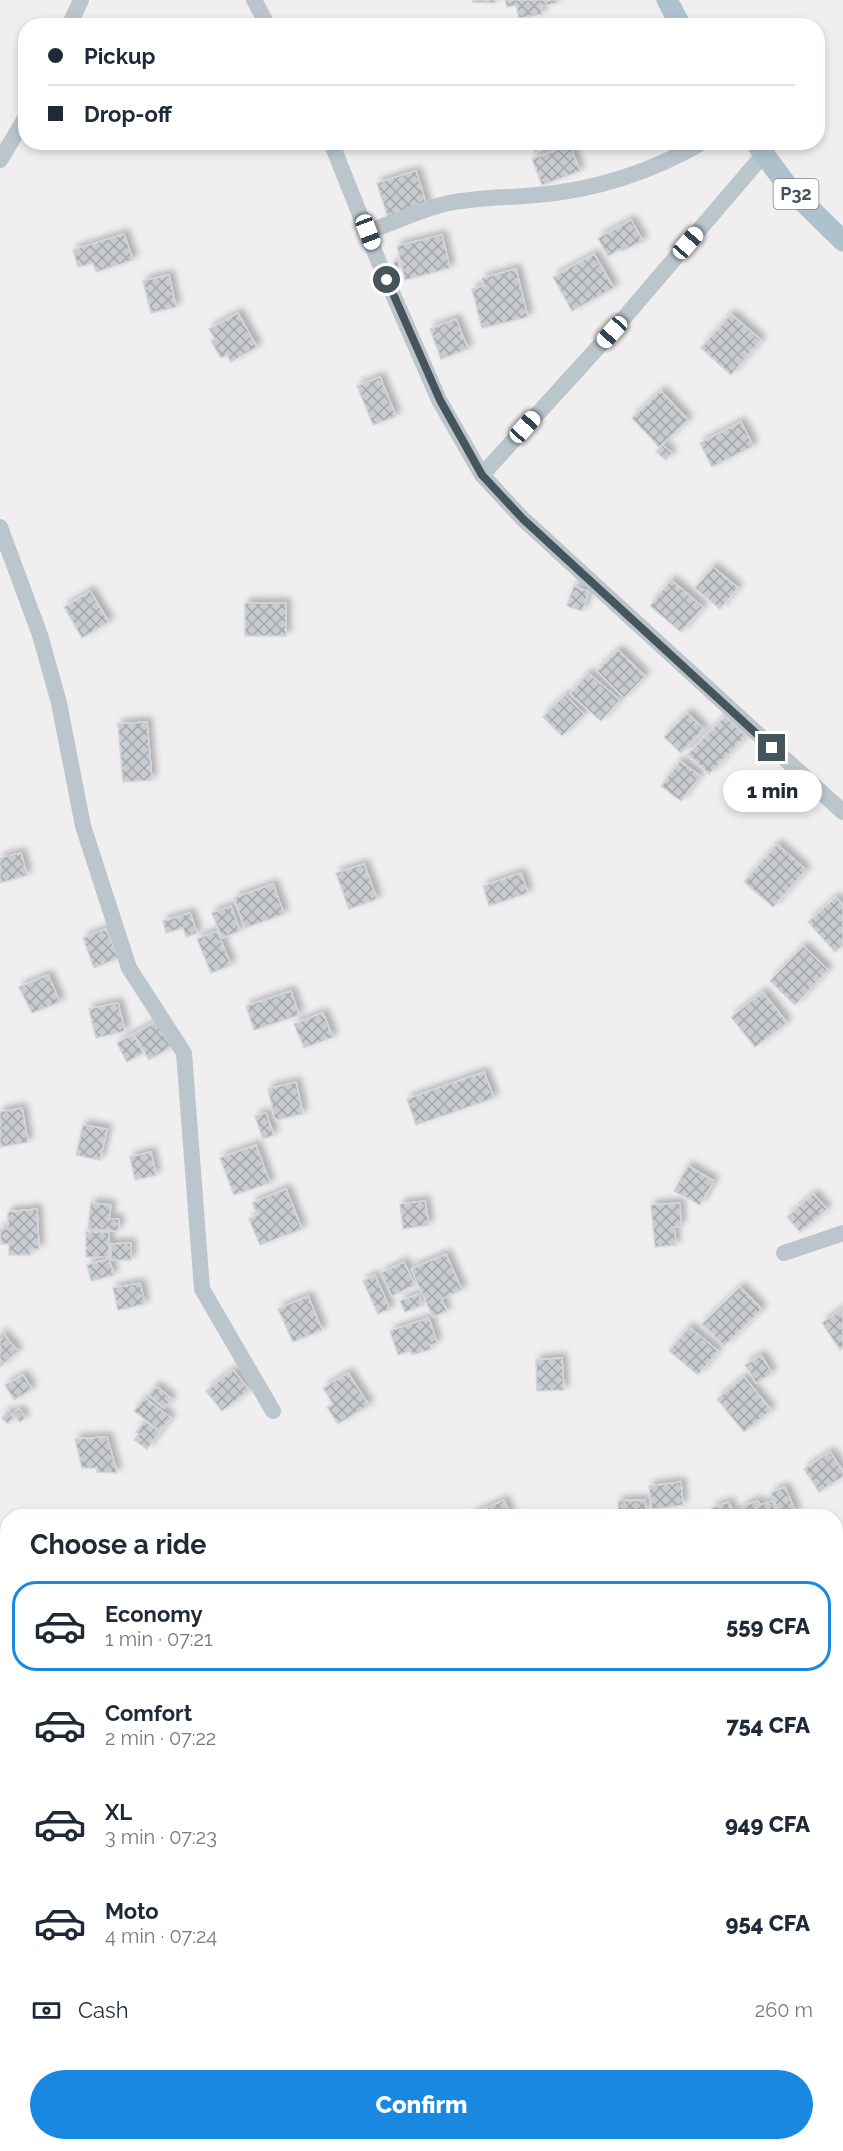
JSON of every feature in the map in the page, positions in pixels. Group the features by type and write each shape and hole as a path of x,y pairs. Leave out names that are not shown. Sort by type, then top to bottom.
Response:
{"main road":[{"path":"667,0 677,18"},
{"name":"P32","path":"760,150 789,188 843,241"}],"street":[{"path":"73,18 81,0"},
{"path":"254,0 264,18"},
{"path":"0,160 18,130"},
{"path":"334,150 440,400 482,475 523,519 843,812"},
{"path":"368,232 443,204 539,195 599,185 674,159 689,150"},
{"path":"482,475 612,332 757,150"},
{"path":"0,527 44,646 59,703 83,826 129,968 184,1053 202,1289 273,1411"},
{"path":"784,1252 843,1233"}],"building":[{"path":"473,0 495,0 495,3 473,2"},
{"path":"505,0 557,0 557,3 540,6 542,14 519,18 516,5 507,7"},
{"path":"556,150 572,150 580,171 542,185 532,159"},
{"path":"416,171 427,206 388,218 377,183"},
{"path":"631,220 643,241 608,256 598,238"},
{"path":"124,234 133,260 96,272 93,263 78,267 73,250"},
{"path":"442,235 450,268 405,280 397,246"},
{"path":"594,254 614,288 572,311 553,277"},
{"path":"394,261 399,261 399,271 394,271"},
{"path":"516,269 528,317 482,328 472,289 484,286 482,278"},
{"path":"169,275 176,307 151,313 143,281"},
{"path":"238,313 257,347 231,362 227,355 221,358 211,341 215,339 209,329"},
{"path":"731,314 761,340 731,375 701,348"},
{"path":"456,319 468,349 441,359 430,329"},
{"path":"380,377 396,416 373,425 357,386"},
{"path":"661,391 688,420 659,447 632,418"},
{"path":"741,422 753,446 712,467 700,443"},
{"path":"662,445 672,453 666,460 656,452"},
{"path":"713,567 738,588 720,609 695,588"},
{"path":"671,580 703,607 681,632 650,606"},
{"path":"574,586 589,592 582,611 567,606"},
{"path":"90,591 109,622 82,638 64,607"},
{"path":"245,603 286,603 286,636 245,636"},
{"path":"618,650 645,676 624,698 597,671"},
{"path":"588,673 620,700 601,721 570,694"},
{"path":"565,695 584,714 562,736 543,717"},
{"path":"687,713 704,729 681,753 664,737"},
{"path":"725,716 746,736 709,774 688,754"},
{"path":"147,722 152,780 123,782 118,724"},
{"path":"680,761 700,776 681,801 661,786"},
{"path":"777,844 806,870 773,907 744,882"},
{"path":"21,853 27,875 0,883 0,858"},
{"path":"364,864 377,899 349,909 336,873"},
{"path":"521,873 528,893 489,906 483,886"},
{"path":"273,884 284,914 245,928 234,898"},
{"path":"836,897 843,905 843,945 835,952 808,922"},
{"path":"231,906 240,931 222,938 212,913"},
{"path":"190,913 197,933 186,937 183,928 166,933 163,921"},
{"path":"106,929 118,958 94,968 83,938"},
{"path":"217,931 231,965 211,973 197,939"},
{"path":"803,946 828,970 795,1005 770,981"},
{"path":"48,975 60,1002 32,1013 19,987"},
{"path":"291,991 299,1015 254,1030 246,1006"},
{"path":"763,992 787,1023 755,1047 731,1017"},
{"path":"118,1003 125,1031 96,1038 89,1009"},
{"path":"323,1013 333,1037 304,1048 294,1024"},
{"path":"156,1022 171,1047 149,1060 134,1034"},
{"path":"133,1034 143,1053 127,1062 117,1043"},
{"path":"484,1072 494,1098 416,1125 407,1099"},
{"path":"296,1082 303,1114 275,1120 268,1089"},
{"path":"22,1108 28,1142 0,1147 0,1112"},
{"path":"266,1113 274,1135 263,1139 255,1116"},
{"path":"83,1125 107,1129 100,1160 76,1155"},
{"path":"256,1145 270,1183 234,1195 220,1158"},
{"path":"151,1152 156,1175 135,1180 130,1157"},
{"path":"688,1166 714,1181 700,1205 674,1191"},
{"path":"286,1189 302,1229 260,1245 249,1219 258,1215 252,1203"},
{"path":"813,1194 827,1209 800,1232 787,1217"},
{"path":"425,1201 429,1225 403,1229 400,1204"},
{"path":"91,1203 111,1205 109,1219 119,1219 118,1231 88,1229"},
{"path":"680,1203 681,1226 674,1227 676,1245 655,1247 651,1205"},
{"path":"37,1209 39,1249 30,1249 30,1255 9,1255 9,1244 1,1244 0,1229 8,1229 8,1212"},
{"path":"86,1232 109,1232 109,1257 86,1257"},
{"path":"131,1243 131,1260 111,1260 111,1244"},
{"path":"446,1254 462,1290 441,1299 447,1311 433,1317 411,1269"},
{"path":"109,1259 114,1275 91,1281 87,1265"},
{"path":"404,1262 415,1285 392,1296 381,1273"},
{"path":"375,1275 390,1309 378,1314 363,1281"},
{"path":"140,1283 145,1304 118,1310 113,1288"},
{"path":"740,1287 762,1309 724,1346 702,1324"},
{"path":"419,1294 423,1305 405,1312 400,1301"},
{"path":"308,1296 322,1330 293,1342 278,1309"},
{"path":"843,1309 843,1348 840,1350 822,1323"},
{"path":"429,1318 437,1343 430,1345 431,1349 412,1355 411,1351 398,1355 390,1331"},
{"path":"689,1327 718,1351 698,1375 669,1351"},
{"path":"2,1333 18,1351 0,1367 0,1335"},
{"path":"761,1355 772,1373 756,1383 745,1365"},
{"path":"562,1358 564,1390 537,1391 536,1360"},
{"path":"233,1370 249,1390 222,1411 206,1391"},
{"path":"348,1373 369,1405 338,1424 327,1407 333,1404 323,1388"},
{"path":"23,1375 32,1389 14,1400 5,1385"},
{"path":"744,1377 771,1410 744,1432 717,1399"},
{"path":"156,1386 172,1399 164,1408 149,1395"},
{"path":"145,1398 171,1418 160,1431 134,1411"},
{"path":"19,1409 25,1418 20,1422 13,1414"},
{"path":"8,1411 14,1418 8,1424 2,1418"},
{"path":"145,1421 160,1432 147,1449 134,1440 139,1434 136,1432"},
{"path":"107,1437 117,1473 97,1472 97,1468 82,1468 75,1439"},
{"path":"830,1452 843,1471 843,1476 819,1492 804,1469"},
{"path":"681,1482 683,1505 652,1509 649,1486"},
{"path":"785,1487 795,1509 778,1509 771,1493"},
{"path":"504,1500 508,1509 484,1509"},
{"path":"645,1500 646,1509 619,1509 618,1501"},
{"path":"758,1501 760,1505 772,1501 775,1509 744,1509 743,1506"},
{"path":"729,1502 732,1509 712,1509"}],"route":[{"path":"387,280 440,400 482,475 523,519 772,748"}]}
